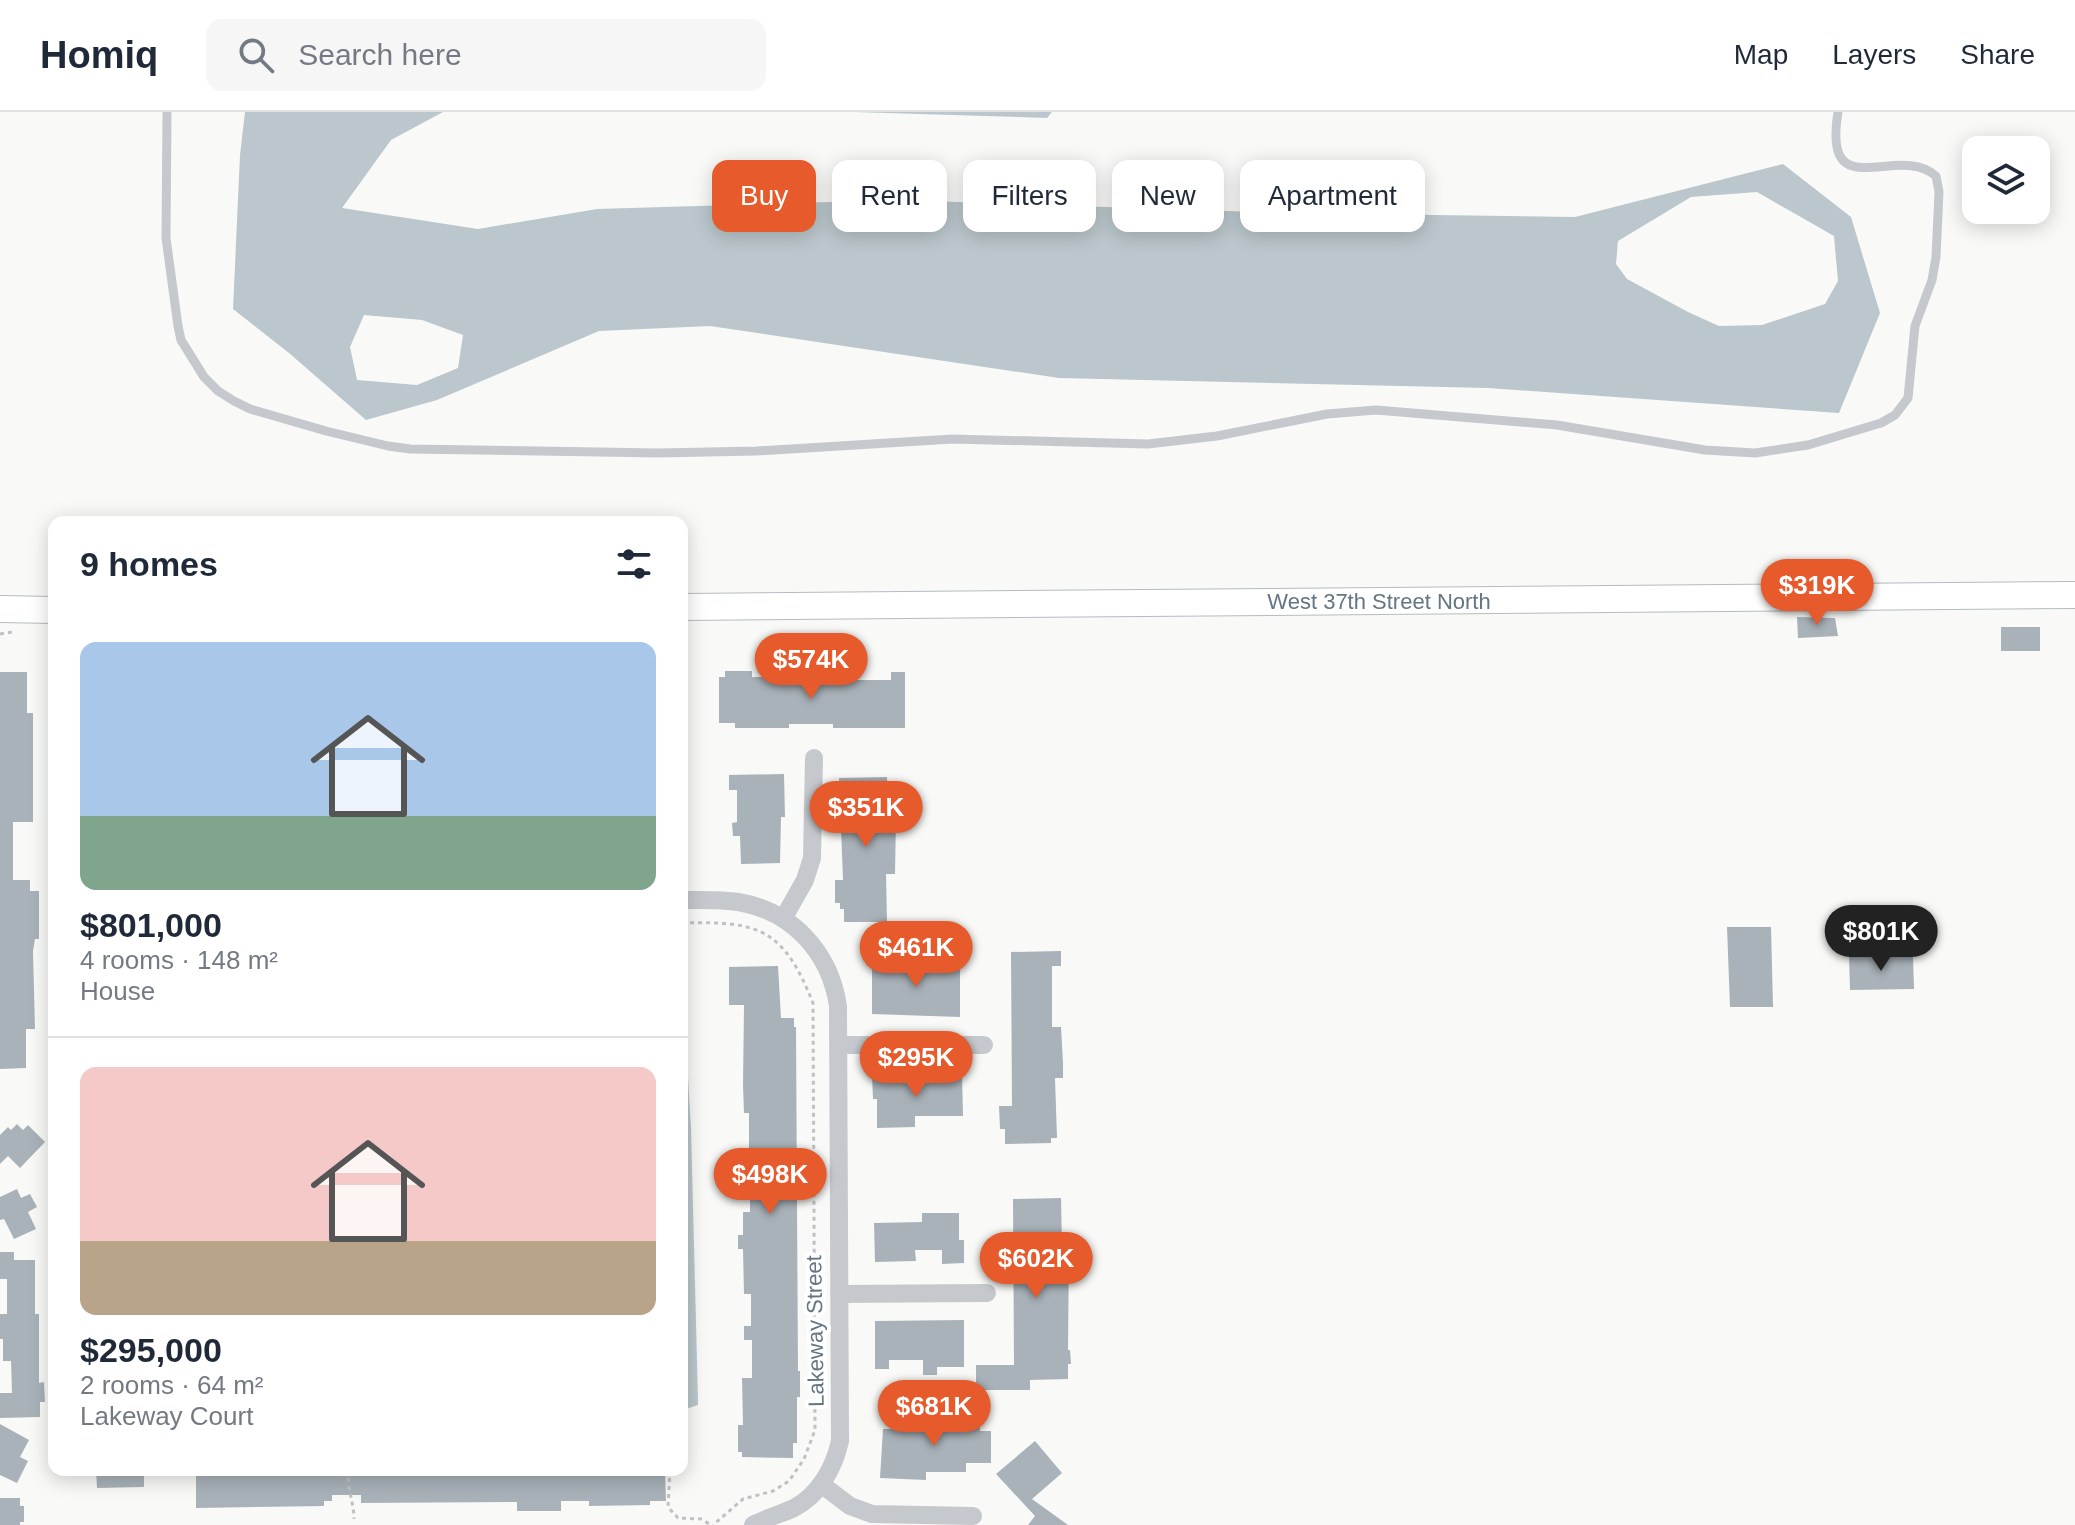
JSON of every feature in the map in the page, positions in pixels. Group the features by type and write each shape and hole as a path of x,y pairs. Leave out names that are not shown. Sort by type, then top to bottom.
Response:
{"street":[{"name":"West 37th Street North","path":"688,607 2075,595"},
{"path":"0,609 48,610"},
{"path":"688,900 740,902 783,919 805,880 812,858 814,758"},
{"name":"Lakeway Street","path":"753,1525 803,1502 821,1484 840,1441 839,1045 836,996 826,964 807,939 783,919"},
{"path":"839,1045 984,1045"},
{"path":"839,1294 987,1293"},
{"path":"821,1484 850,1506 872,1514 973,1516"}],"lane":[{"path":"167,112 166,238 181,340 193,361 218,391 250,409 388,446 659,453 756,451 953,439 1148,444 1217,436 1327,414 1376,410 1557,425 1730,453 1773,451 1848,434 1888,420 1908,398 1915,326 1932,280 1936,257 1939,192 1936,176 1919,167 1854,167 1844,162 1837,153 1834,140 1838,112"}],"path":[{"path":"670,1476 668,1507 678,1518 701,1519 712,1525 743,1499 773,1491 789,1481 804,1459 815,1430 813,1003 791,956 769,935 750,926 724,922 688,923"},
{"path":"349,1476 354,1519"}],"shaded area":[{"path":"245,112 443,112 391,140 342,208 478,229 597,209 712,206 712,232 816,232 816,202 832,202 832,232 947,232 947,202 963,202 963,232 1096,232 1096,207 1112,207 1112,232 1224,232 1224,211 1240,211 1240,232 1425,232 1425,215 1575,217 1783,164 1851,217 1880,313 1839,413 1488,388 1059,378 710,326 599,331 437,400 366,420 233,309","holes":["1757,192 1834,236 1838,281 1825,304 1762,325 1719,326 1627,279 1616,264 1618,241 1691,197","364,315 422,320 463,335 458,368 417,385 357,380 350,347"]},
{"path":"854,112 1052,112 1047,118"},
{"path":"688,1077 698,1400 698,1405 689,1408"}],"building":[{"path":"1797,617 1835,618 1838,636 1798,638"},
{"path":"2001,627 2040,627 2040,651 2001,651"},
{"path":"725,671 752,671 752,677 851,676 851,680 891,680 891,672 905,672 905,728 833,728 833,724 789,724 789,728 735,728 735,723 719,723 719,677 725,677"},
{"path":"0,672 27,672 27,713 33,713 33,822 13,822 13,880 30,880 30,891 39,891 39,939 35,939 33,951 35,1029 26,1029 26,1068 0,1069"},
{"path":"784,774 785,817 781,817 780,863 741,864 740,836 733,836 732,823 737,822 737,790 729,790 729,775"},
{"path":"887,777 888,804 895,804 896,818 895,874 886,874 887,922 844,922 844,909 840,909 840,903 835,903 835,880 843,880 839,778"},
{"path":"1727,927 1771,927 1773,1007 1730,1007"},
{"path":"1061,951 1061,966 1052,966 1052,1027 1061,1027 1063,1063 1063,1078 1055,1078 1057,1138 1051,1138 1051,1143 1005,1144 1005,1129 1000,1129 999,1106 1012,1106 1011,952"},
{"path":"913,956 913,968 945,968 945,961 960,961 960,1017 872,1014 872,969 884,957"},
{"path":"1849,956 1913,957 1914,989 1850,990"},
{"path":"778,966 781,1018 794,1018 796,1027 800,1371 797,1443 793,1443 793,1458 742,1457 742,1452 738,1452 738,1425 743,1425 742,1378 752,1378 752,1340 744,1340 744,1326 751,1326 751,1294 744,1294 743,1249 738,1249 738,1235 743,1235 743,1212 750,1212 750,1163 742,1163 742,1149 749,1149 749,1113 744,1113 744,1005 729,1005 729,967"},
{"path":"920,1074 962,1076 963,1116 915,1116 915,1127 877,1128 877,1099 873,1099 872,1076 920,1078"},
{"path":"17,1124 23,1130 28,1125 45,1142 20,1168 8,1156 0,1164 0,1135"},
{"path":"17,1189 21,1198 30,1194 37,1207 28,1212 36,1229 14,1239 4,1219 0,1220 0,1197"},
{"path":"1061,1198 1062,1246 1069,1246 1068,1350 1071,1364 1068,1364 1068,1379 1030,1380 1030,1390 976,1390 976,1365 1014,1365 1013,1199"},
{"path":"922,1213 959,1213 959,1240 964,1240 964,1263 942,1264 942,1250 915,1250 916,1261 875,1262 874,1223 922,1222"},
{"path":"0,1252 14,1252 14,1260 35,1260 39,1383 44,1382 45,1402 40,1402 40,1417 0,1418 0,1393 12,1393 11,1361 3,1361 3,1339 0,1339 0,1314 7,1314 7,1279 0,1279"},
{"path":"964,1320 964,1367 937,1367 937,1375 923,1375 923,1360 889,1360 889,1369 875,1369 875,1321"},
{"path":"962,1416 980,1416 980,1431 991,1431 991,1463 966,1463 966,1472 926,1472 926,1480 880,1478 883,1429 895,1429 895,1424 962,1422"},
{"path":"0,1424 29,1440 20,1457 28,1461 17,1483 0,1475"},
{"path":"1035,1441 1062,1473 1032,1499 1068,1525 1028,1525 1035,1516 996,1474"},
{"path":"96,1476 144,1476 144,1487 97,1488"},
{"path":"196,1476 665,1476 666,1501 650,1501 650,1505 589,1506 589,1501 561,1501 561,1511 517,1511 517,1502 361,1503 361,1495 332,1495 332,1501 324,1501 324,1506 196,1508"},
{"path":"0,1498 20,1498 20,1506 24,1506 24,1522 20,1525 0,1525"}]}
